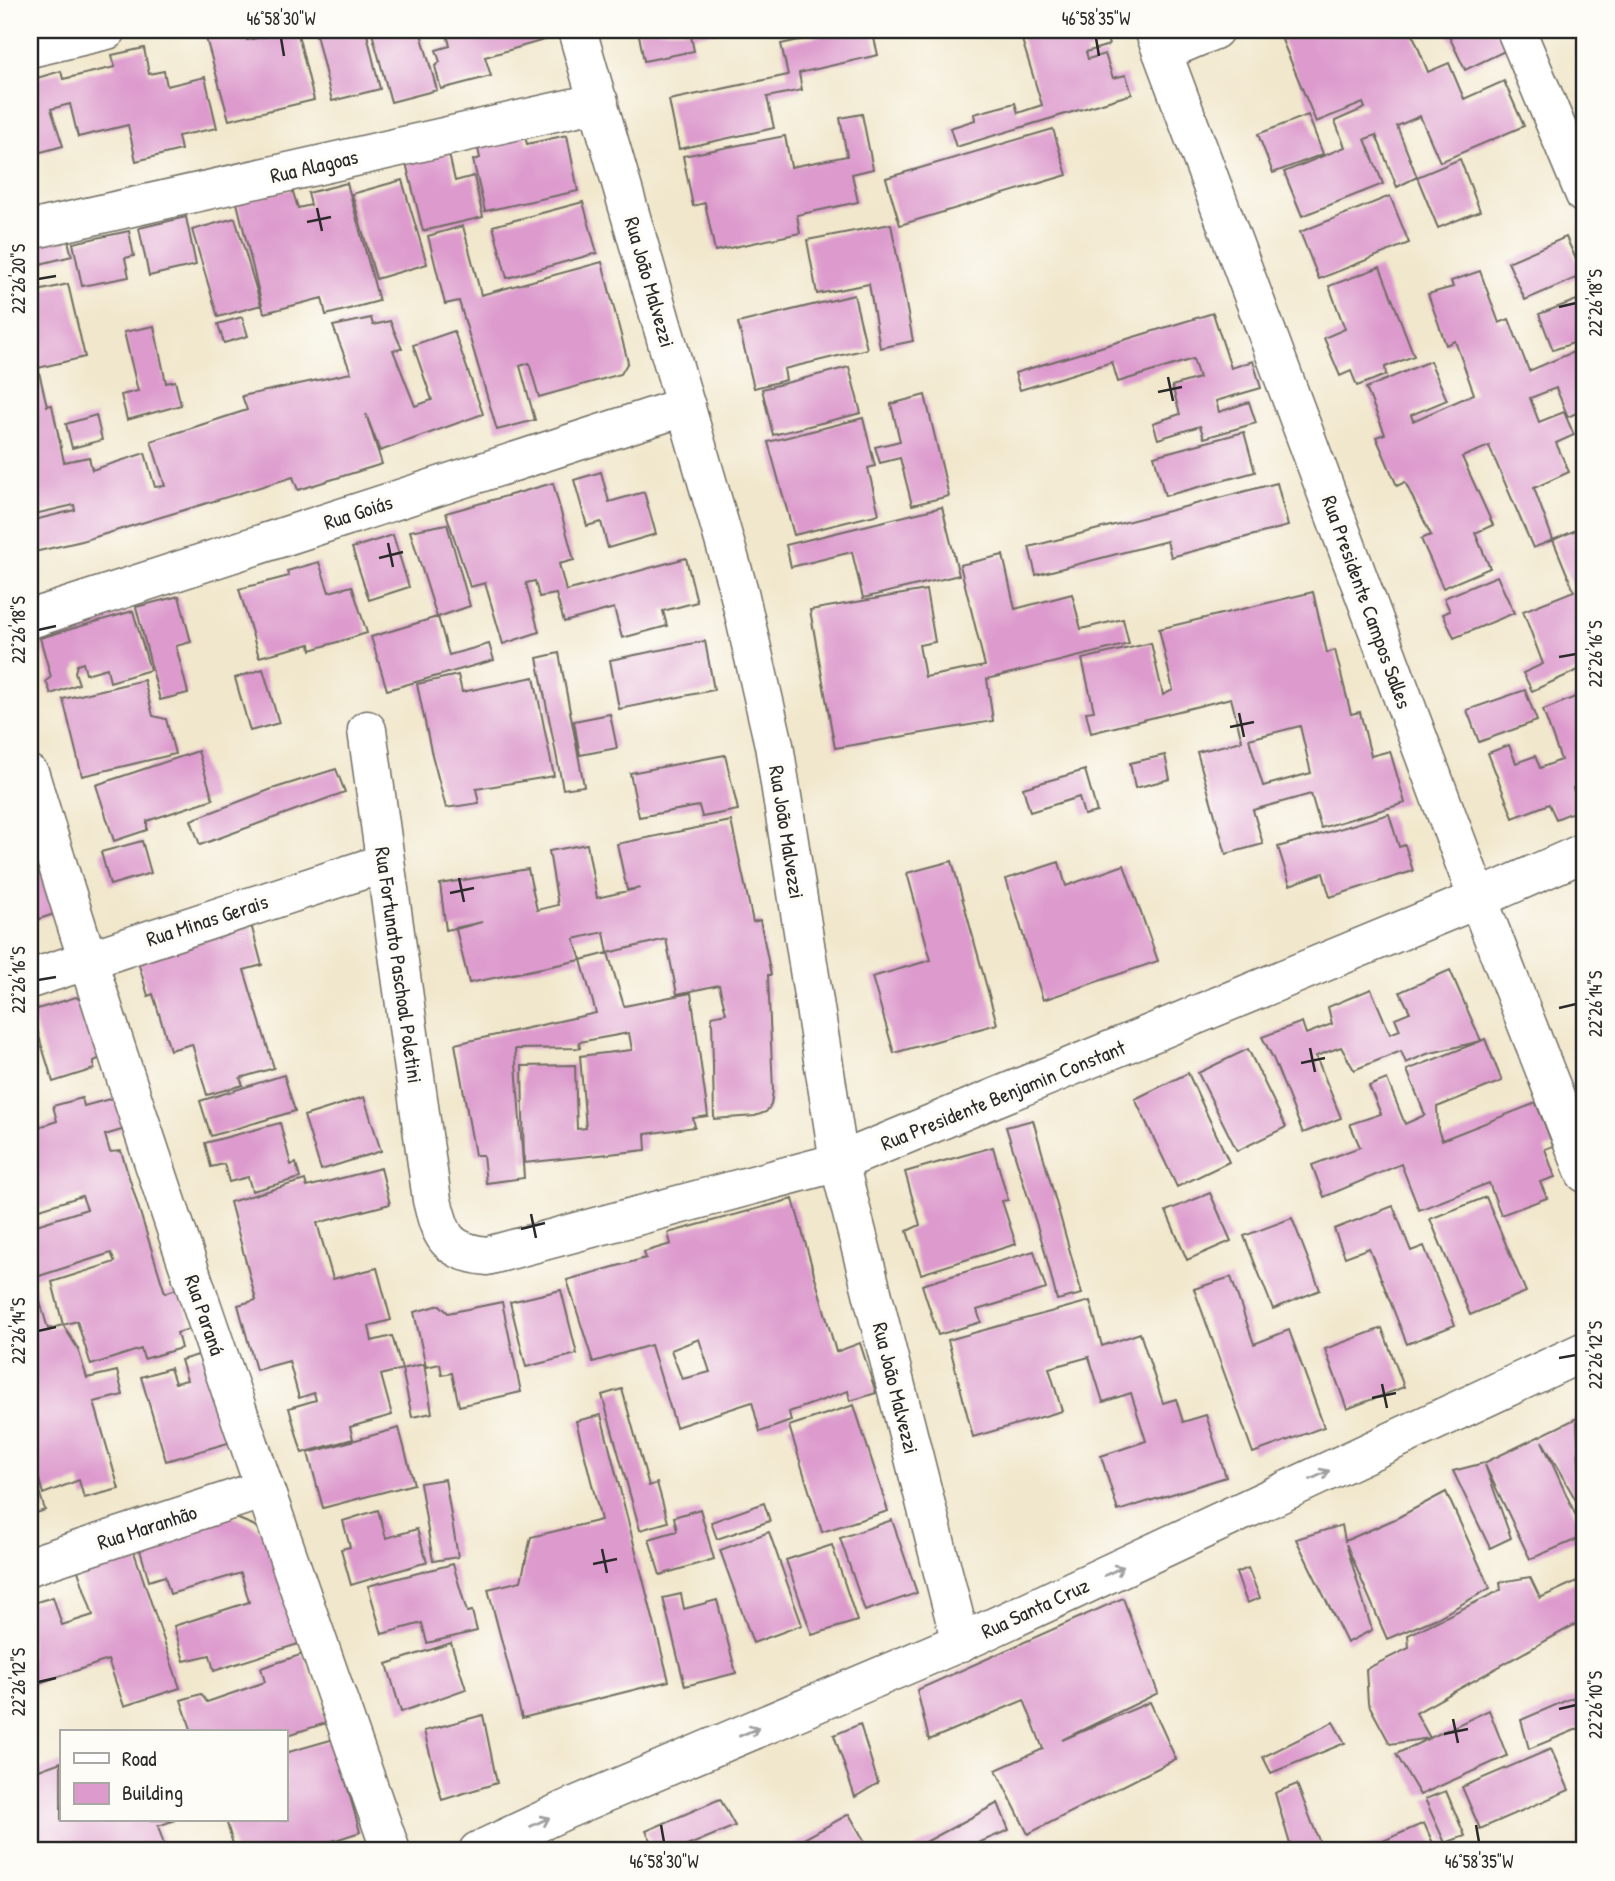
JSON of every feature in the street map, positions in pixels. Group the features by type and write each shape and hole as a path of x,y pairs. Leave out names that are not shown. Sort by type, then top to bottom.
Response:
{"street":[{"path":"30,48 107,30"},
{"name":"Rua João Malvezzi","path":"577,30 739,592 774,745 839,1162 961,1643"},
{"path":"1158,41 1214,30"},
{"path":"1516,30 1585,195"},
{"name":"Rua Presidente Campos Salles","path":"1158,41 1478,899 1585,1173"},
{"name":"Rua Alagoas","path":"30,230 599,102"},
{"name":"Rua Goiás","path":"30,619 686,406"},
{"name":"Rua Fortunato Paschoal Poletini","path":"367,730 432,1200"},
{"name":"Rua Paraná","path":"30,775 86,959 264,1489 391,1851"},
{"name":"Rua Presidente Benjamin Constant","path":"432,1200 439,1228 450,1243 459,1250 487,1256 839,1162 1478,899 1585,852"},
{"name":"Rua Minas Gerais","path":"30,979 384,863"},
{"name":"Rua Santa Cruz","path":"478,1851 565,1810 961,1643 1585,1351"},
{"name":"Rua Maranhão","path":"30,1566 264,1489"}],"building":[{"path":"243,30 247,40 297,30 314,100 229,120 204,31"},
{"path":"315,30 420,30 437,90 391,102 372,33 367,34 380,89 332,101"},
{"path":"446,30 548,30 551,38 485,57 491,76 441,89 435,66 440,62 436,50 450,46"},
{"path":"638,30 720,31 691,36 694,51 644,61"},
{"path":"844,30 872,30 878,55 799,73 802,90 767,97 774,128 679,149 669,100 788,75 781,44"},
{"path":"1019,30 1104,30 1109,45 1086,52 1088,59 1105,54 1113,78 1126,75 1132,94 956,147 950,128 975,120 974,114 1015,103 1018,113 1042,105"},
{"path":"1307,30 1385,30 1387,34 1397,30 1411,30 1428,72 1449,63 1464,99 1504,81 1524,126 1440,162 1420,116 1397,126 1417,177 1397,187 1376,135 1365,139 1383,184 1302,216 1284,172 1345,147 1335,121 1365,108 1363,103 1316,122 1282,40"},
{"path":"1446,30 1501,30 1509,49 1465,70"},
{"path":"144,48 149,74 164,71 167,86 205,77 217,128 178,136 181,150 136,161 128,125 78,137 70,104 51,109 63,146 30,155 30,80 61,71 63,79 115,67 112,55"},
{"path":"862,114 873,169 852,174 858,202 797,215 800,233 715,251 705,203 693,206 683,156 785,136 791,167 847,156 840,118"},
{"path":"1308,115 1323,154 1273,173 1258,134"},
{"path":"1053,129 1067,175 900,225 886,178"},
{"path":"524,133 527,144 567,135 578,191 485,211 473,160 480,158 477,144"},
{"path":"447,145 455,181 474,176 483,217 423,231 404,155"},
{"path":"1460,159 1480,211 1438,228 1417,177"},
{"path":"402,180 427,264 376,279 352,194"},
{"path":"347,183 379,301 326,315 322,298 264,313 237,203 292,189 298,208 311,205 308,193"},
{"path":"1390,196 1409,243 1319,279 1300,232"},
{"path":"583,202 597,253 507,278 493,226"},
{"path":"186,217 196,265 149,276 139,228"},
{"path":"235,218 261,305 218,317 192,230"},
{"path":"891,224 913,341 880,348 869,284 817,294 807,240"},
{"path":"463,226 481,295 602,262 628,362 621,374 539,397 529,363 520,366 535,420 497,430 459,301 445,304 428,236"},
{"path":"65,229 72,256 32,266 38,291 68,284 85,357 38,368 47,406 52,405 64,462 89,457 92,470 145,453 155,487 165,486 151,441 247,410 242,396 351,373 333,326 371,318 373,325 390,321 402,349 393,350 415,406 432,400 413,345 454,331 483,414 380,451 366,414 382,464 298,490 293,477 82,541 30,553 30,521 75,510 74,505 30,515 30,237"},
{"path":"129,231 134,256 125,258 129,277 82,286 73,243"},
{"path":"1566,237 1583,275 1525,300 1508,262"},
{"path":"1380,267 1414,356 1385,367 1386,375 1357,386 1351,371 1340,376 1324,338 1345,329 1329,286"},
{"path":"1480,271 1499,323 1509,319 1529,371 1585,347 1585,409 1568,417 1556,388 1530,398 1539,422 1564,412 1574,435 1556,443 1569,472 1534,488 1553,540 1533,548 1489,446 1462,457 1493,525 1475,533 1490,568 1443,588 1421,539 1431,535 1405,482 1397,486 1376,437 1385,434 1366,388 1430,361 1447,400 1411,415 1413,421 1474,394 1455,341 1446,345 1428,294 1453,287 1451,281"},
{"path":"854,295 867,349 784,369 786,380 754,388 738,323"},
{"path":"1585,297 1585,339 1553,350 1539,314"},
{"path":"1213,313 1231,368 1253,361 1261,388 1216,401 1219,412 1249,402 1256,423 1204,438 1200,426 1158,439 1153,423 1180,414 1172,386 1199,378 1193,359 1118,382 1112,362 1020,390 1015,373"},
{"path":"242,317 248,336 224,343 218,324"},
{"path":"154,326 166,383 175,381 181,405 127,420 121,395 138,391 124,332"},
{"path":"849,367 861,413 773,435 762,389"},
{"path":"925,395 949,496 912,505 900,458 880,463 875,447 900,441 891,404"},
{"path":"96,415 102,440 72,448 66,424"},
{"path":"863,418 875,466 868,468 879,514 794,535 768,442"},
{"path":"1244,432 1255,472 1165,496 1154,456"},
{"path":"601,472 609,502 644,492 656,534 608,548 601,522 587,526 574,480"},
{"path":"553,483 574,560 559,564 566,591 686,558 697,602 663,611 667,626 622,638 614,608 564,622 556,594 539,597 535,581 526,583 539,632 503,644 485,583 470,587 446,513"},
{"path":"1277,483 1288,526 1171,557 1167,541 1036,575 1029,547"},
{"path":"942,507 959,575 863,598 852,552 791,567 786,545"},
{"path":"447,524 470,606 438,617 449,655 489,644 494,660 387,690 371,637 437,617 410,531"},
{"path":"1585,526 1585,667 1532,691 1523,673 1543,664 1523,611 1574,591 1553,540"},
{"path":"393,535 409,587 369,600 352,548"},
{"path":"1003,555 1015,609 1072,594 1081,629 1123,619 1129,644 987,679 993,721 835,748 810,610 926,590 935,642 919,645 925,677 985,666 960,565"},
{"path":"319,562 329,592 352,586 367,633 311,650 310,644 259,657 239,589 289,576 287,571"},
{"path":"1497,576 1514,613 1454,638 1443,614 1450,611 1444,598"},
{"path":"1313,592 1327,653 1335,650 1351,714 1360,712 1371,756 1390,751 1405,803 1321,828 1311,794 1253,810 1263,844 1226,854 1197,752 1242,741 1231,698 1091,733 1086,712 1094,711 1082,659 1151,643 1163,695 1173,690 1159,629","holes":["1300,726 1311,773 1263,786 1249,739"]},
{"path":"179,596 191,642 176,646 188,693 160,700 136,607"},
{"path":"133,611 150,670 110,682 107,668 86,674 83,663 77,665 75,672 79,684 51,694 46,681 51,677 40,638"},
{"path":"705,641 714,690 619,709 610,660"},
{"path":"559,653 584,786 563,789 537,658"},
{"path":"263,669 279,723 250,731 235,678"},
{"path":"458,675 462,692 534,677 554,776 476,789 479,803 446,808 417,684"},
{"path":"144,680 153,716 166,719 175,754 82,776 63,699"},
{"path":"1525,690 1537,721 1479,742 1467,710"},
{"path":"1585,693 1585,783 1573,788 1581,809 1556,819 1549,804 1513,818 1488,753 1509,745 1516,763 1535,756 1540,768 1561,760 1543,710"},
{"path":"610,714 617,748 580,755 574,721"},
{"path":"198,751 213,799 147,821 147,830 114,841 96,785"},
{"path":"725,755 738,810 702,817 699,806 639,817 630,773"},
{"path":"1165,755 1170,779 1135,788 1130,763"},
{"path":"336,769 345,792 200,845 191,820 272,789"},
{"path":"1085,770 1097,812 1084,815 1079,797 1030,812 1023,788"},
{"path":"1389,814 1399,847 1405,845 1413,871 1330,897 1323,873 1290,885 1278,847"},
{"path":"731,821 753,922 760,920 771,975 768,975 773,1090 771,1105 766,1112 755,1116 714,1119 712,1016 726,1013 719,985 677,994 666,939 608,953 604,932 574,939 581,960 469,983 456,929 482,922 446,930 440,884 528,869 537,910 558,905 549,851 587,844 597,898 640,888 627,890 617,844"},
{"path":"142,841 151,873 110,885 101,852"},
{"path":"952,861 997,1024 894,1053 872,977 931,960 907,873"},
{"path":"1059,862 1066,886 1124,865 1158,961 1043,1000 1006,879"},
{"path":"43,867 57,913 30,922 30,871"},
{"path":"249,917 262,965 244,970 274,1068 240,1078 243,1085 207,1095 192,1044 170,1050 153,994 148,996 134,948"},
{"path":"608,953 624,1006 691,993 708,1116 693,1118 695,1127 645,1134 646,1150 524,1163 522,1066 575,1065 577,1129 586,1128 580,1056 632,1050 629,1033 579,1042 580,1048 515,1049 524,1178 486,1183 483,1155 475,1155 455,1044 596,1013 581,960"},
{"path":"1450,970 1481,1041 1427,1054 1406,1063 1401,1051 1354,1070 1341,1047 1316,1056 1341,1118 1303,1133 1262,1037 1302,1022 1306,1034 1332,1024 1328,1007 1371,989 1390,1034 1400,1030 1395,1018 1410,1012 1400,992"},
{"path":"76,997 84,1003 103,1057 94,1061 94,1069 53,1082 31,1011"},
{"path":"30,1028 36,1047 30,1049"},
{"path":"1485,1039 1502,1081 1437,1107 1438,1130 1442,1140 1536,1103 1553,1146 1545,1149 1555,1177 1540,1182 1547,1198 1501,1215 1489,1183 1419,1210 1401,1164 1324,1197 1312,1165 1360,1147 1350,1124 1381,1114 1369,1086 1387,1079 1405,1124 1425,1115 1407,1070"},
{"path":"1248,1049 1286,1127 1237,1151 1198,1073"},
{"path":"1188,1073 1229,1162 1177,1187 1135,1099"},
{"path":"284,1075 295,1111 211,1136 200,1101"},
{"path":"117,1097 125,1129 105,1135 110,1152 121,1151 165,1293 179,1288 192,1328 177,1333 181,1348 144,1359 141,1349 91,1365 77,1321 63,1325 78,1349 87,1378 117,1371 123,1395 94,1402 119,1489 84,1498 79,1480 43,1494 30,1446 30,1227 87,1209 82,1196 30,1212 30,1130 57,1121 53,1106 82,1098 84,1106","holes":["111,1253 115,1262 52,1282 63,1325 48,1329 33,1278"]},
{"path":"364,1097 381,1151 321,1170 304,1116"},
{"path":"1033,1120 1082,1294 1057,1300 1044,1248 1006,1127"},
{"path":"280,1123 291,1165 296,1163 300,1178 252,1191 248,1177 229,1182 224,1164 211,1167 205,1143"},
{"path":"993,1147 1008,1200 1002,1201 1016,1244 921,1274 907,1231 920,1225 905,1172"},
{"path":"381,1168 390,1204 317,1223 333,1279 377,1268 391,1320 369,1326 372,1341 392,1336 402,1369 381,1375 392,1415 350,1427 353,1439 302,1453 289,1408 316,1400 314,1393 299,1398 289,1361 256,1370 238,1305 256,1300 230,1202 305,1180 307,1187"},
{"path":"1210,1193 1231,1241 1187,1260 1166,1211"},
{"path":"1486,1197 1526,1292 1470,1315 1430,1219"},
{"path":"793,1199 836,1352 860,1343 876,1393 850,1401 848,1391 789,1412 791,1421 760,1432 752,1402 676,1427 651,1345 593,1362 567,1280 646,1258 644,1252 671,1244 668,1233","holes":["699,1339 710,1372 682,1379 671,1350"]},
{"path":"1393,1206 1411,1251 1424,1246 1455,1325 1407,1344 1369,1248 1345,1257 1334,1229"},
{"path":"1292,1218 1320,1290 1273,1309 1244,1236"},
{"path":"1034,1251 1046,1289 977,1310 981,1322 938,1335 922,1285"},
{"path":"1231,1277 1254,1344 1289,1330 1324,1427 1253,1453 1194,1289"},
{"path":"561,1290 577,1354 526,1367 510,1302"},
{"path":"1090,1301 1102,1346 1140,1333 1163,1403 1176,1399 1183,1422 1206,1415 1226,1477 1118,1511 1101,1456 1146,1441 1131,1393 1103,1402 1089,1357 1049,1368 1062,1411 973,1437 948,1340"},
{"path":"502,1302 521,1392 459,1406 452,1373 442,1375 440,1364 426,1367 414,1312 440,1305 448,1313"},
{"path":"1382,1328 1404,1387 1347,1409 1325,1349"},
{"path":"212,1351 238,1440 166,1461 141,1377 170,1368 175,1383 187,1380 181,1360"},
{"path":"424,1364 432,1413 412,1417 402,1369"},
{"path":"622,1389 649,1486 657,1483 668,1522 640,1530 602,1395"},
{"path":"854,1405 888,1511 822,1532 789,1426"},
{"path":"601,1415 669,1681 522,1718 488,1589 521,1581 531,1537 601,1520 576,1421"},
{"path":"1577,1418 1581,1509 1542,1441 1585,1536 1530,1559 1485,1465 1511,1538 1490,1548 1453,1471 1484,1463"},
{"path":"399,1428 414,1484 323,1508 308,1453"},
{"path":"30,1463 45,1510 30,1515"},
{"path":"445,1479 458,1557 433,1561 420,1483"},
{"path":"1446,1492 1490,1588 1437,1618 1387,1639 1346,1544 1372,1630 1347,1643 1296,1539 1342,1525 1345,1541"},
{"path":"764,1503 770,1521 717,1539 711,1522"},
{"path":"700,1509 714,1559 660,1575 649,1539 677,1531 674,1517"},
{"path":"378,1510 386,1538 417,1529 427,1562 351,1585 341,1549 350,1547 343,1521"},
{"path":"231,1516 253,1525 265,1534 298,1644 214,1671 210,1655 184,1661 174,1626 249,1602 241,1573 170,1594 165,1576 149,1581 138,1543"},
{"path":"892,1520 917,1593 865,1611 840,1538"},
{"path":"769,1532 802,1625 753,1643 720,1550"},
{"path":"832,1545 857,1621 812,1635 786,1560"},
{"path":"133,1549 180,1688 124,1706 108,1660 30,1686 30,1604 53,1597 62,1625 93,1615 77,1568"},
{"path":"453,1564 467,1612 472,1611 477,1631 427,1643 422,1623 382,1634 368,1586"},
{"path":"1248,1568 1260,1598 1247,1603 1236,1573"},
{"path":"1530,1577 1540,1598 1577,1581 1585,1592 1581,1621 1416,1713 1430,1738 1390,1744 1368,1703 1366,1669 1409,1648 1408,1635 1501,1590 1500,1582"},
{"path":"681,1594 684,1609 717,1600 736,1673 685,1686 663,1598"},
{"path":"1123,1598 1158,1693 1062,1740 1150,1702 1176,1759 1028,1834 996,1770 1043,1749 1024,1700 929,1740 917,1690"},
{"path":"451,1643 466,1689 401,1712 387,1664"},
{"path":"303,1654 326,1723 287,1735 287,1730 191,1730 181,1700 201,1694 207,1702 265,1682 261,1668"},
{"path":"1574,1697 1585,1718 1585,1726 1529,1749 1521,1720"},
{"path":"1489,1710 1507,1756 1420,1795 1396,1754"},
{"path":"483,1715 497,1783 442,1800 424,1731"},
{"path":"1333,1722 1345,1743 1271,1773 1263,1757"},
{"path":"860,1724 878,1783 855,1797 834,1735"},
{"path":"334,1739 360,1832 302,1851 235,1851 227,1822 287,1822 287,1752"},
{"path":"30,1745 39,1770 60,1762 60,1822 169,1822 158,1826 166,1851 30,1851"},
{"path":"1551,1749 1569,1790 1480,1829 1462,1787"},
{"path":"1297,1784 1323,1851 1292,1851 1275,1793"},
{"path":"1446,1791 1465,1836 1445,1843 1425,1799"},
{"path":"720,1799 735,1826 675,1851 657,1851 646,1831"},
{"path":"998,1803 1009,1830 959,1851 909,1851"},
{"path":"849,1814 870,1851 782,1851"},
{"path":"1424,1823 1436,1850 1360,1851"}]}
